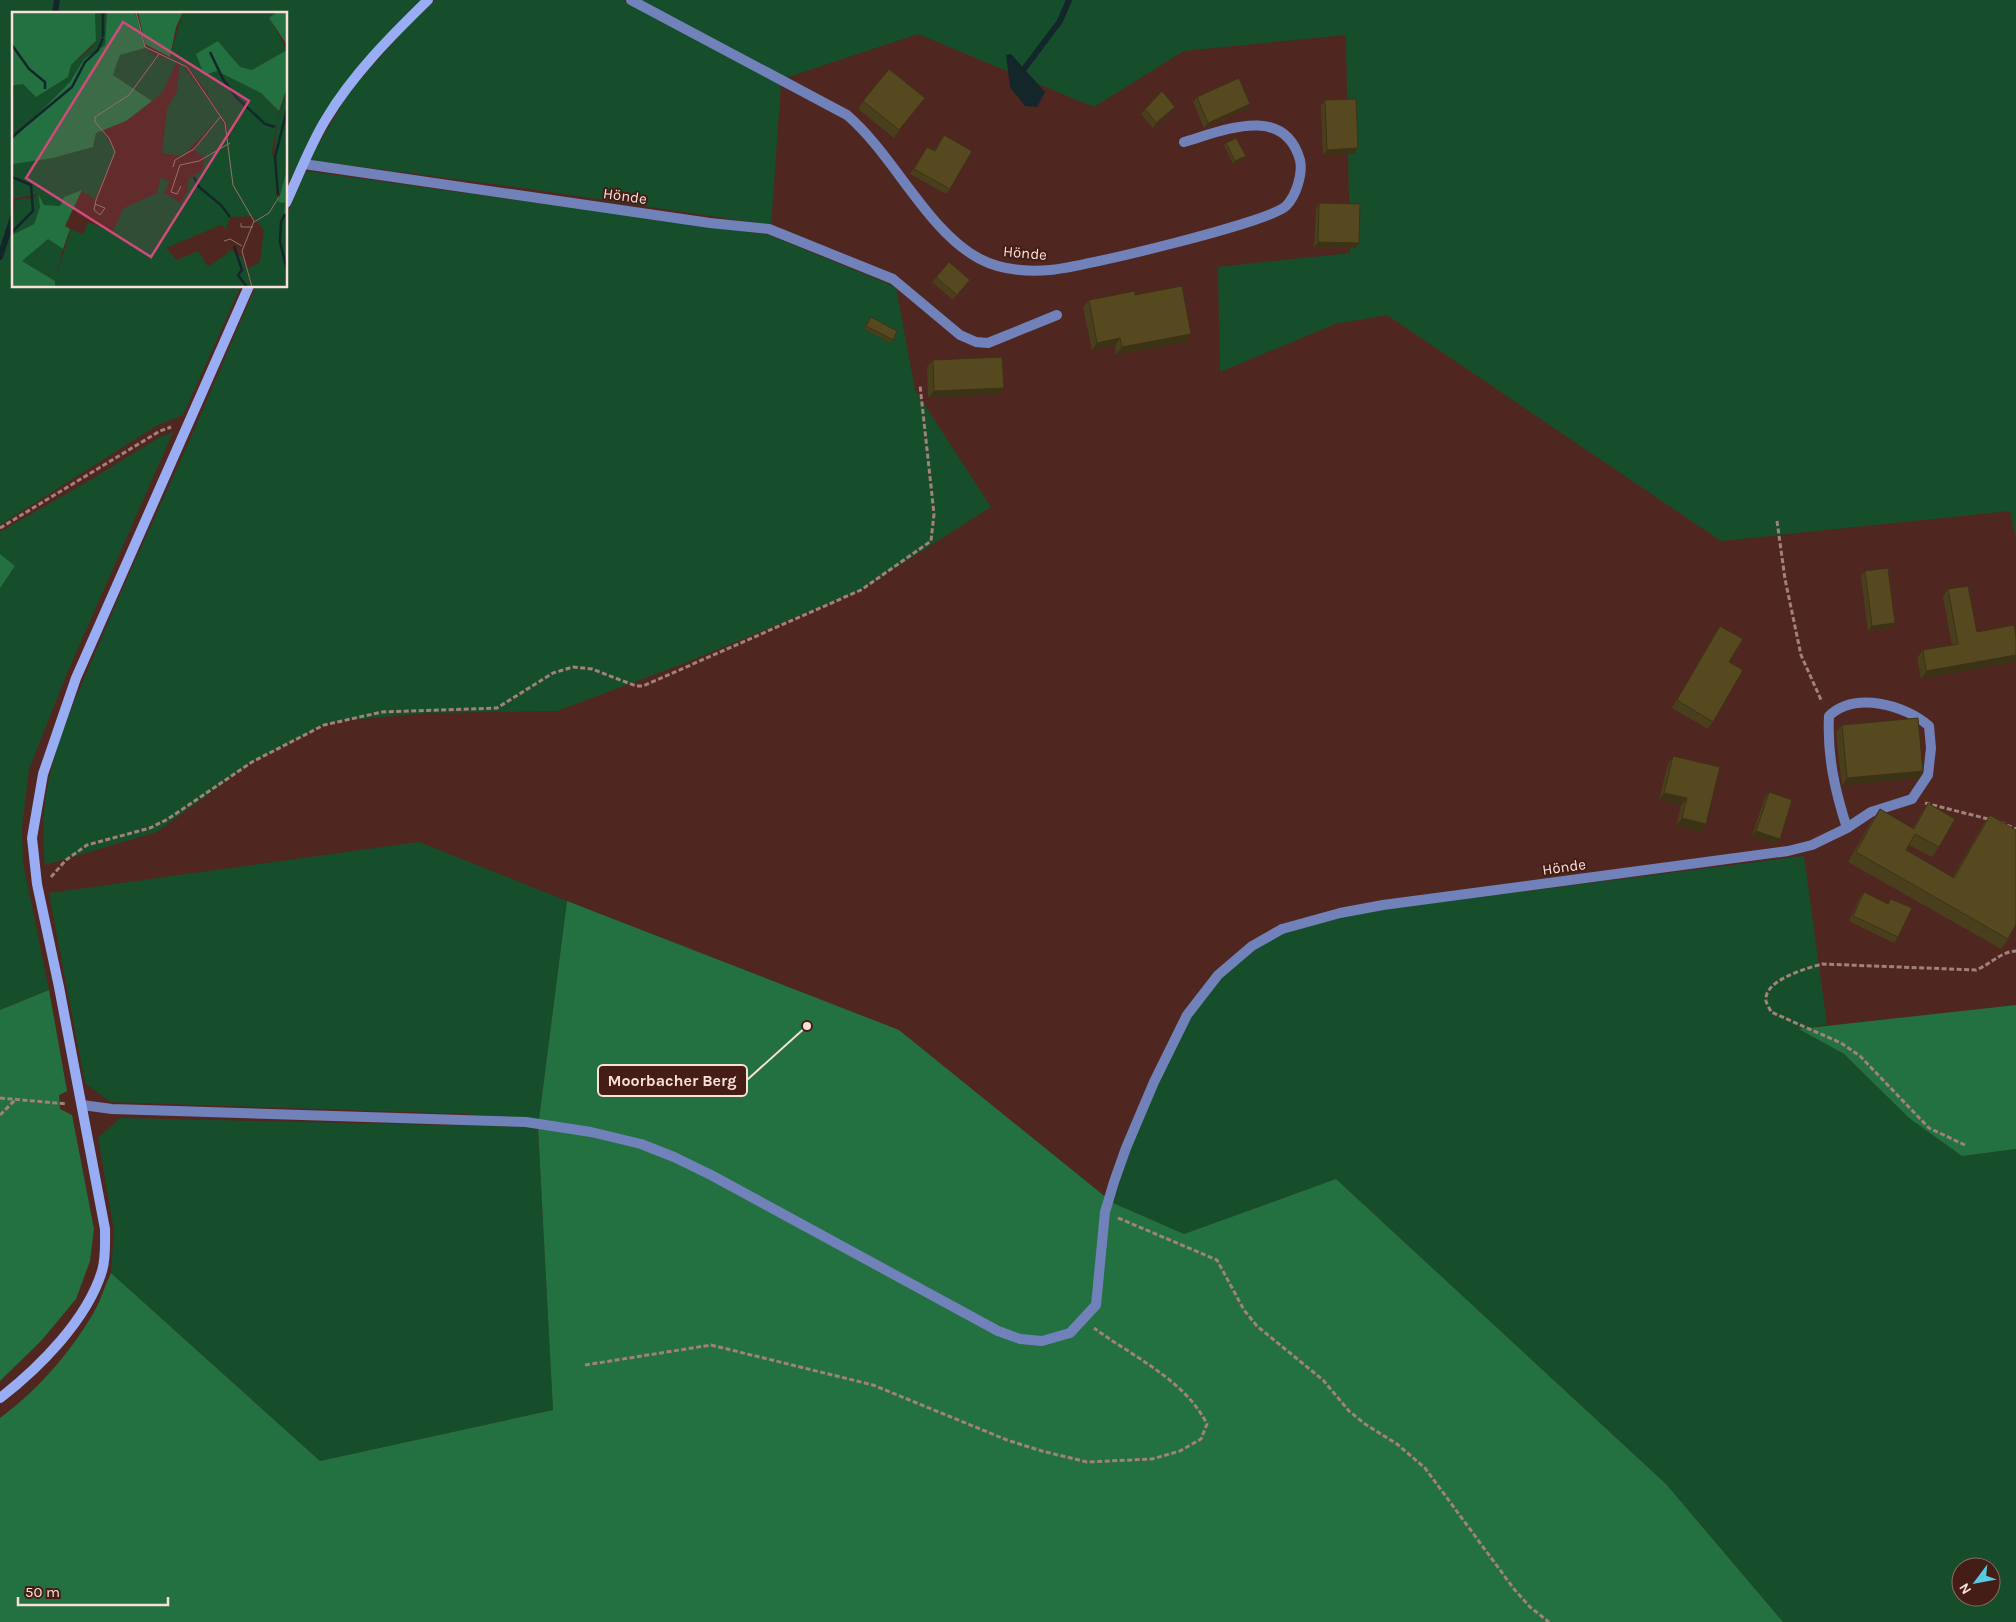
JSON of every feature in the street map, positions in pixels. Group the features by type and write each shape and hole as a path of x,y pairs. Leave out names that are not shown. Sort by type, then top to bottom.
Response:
{"street":[{"path":"288,199 325,120 346,90 380,49 428,0"},
{"name":"Hönde","path":"631,0 847,115 868,135 940,225 956,242 969,253 994,265 1022,270 1052,270 1132,253 1251,221 1285,207 1297,189 1300,163 1294,144 1282,130 1262,125 1234,128 1184,142"},
{"name":"Hönde","path":"304,164 710,223 769,229 893,279 960,335 976,342 988,343 1057,315"},
{"path":"0,1398 53,1351 86,1305 102,1272 105,1229 37,884 32,838 43,774 76,678 248,288"},
{"path":"1847,828 1834,788 1828,737 1829,716 1839,707 1866,703 1901,708 1918,717 1929,726 1931,748 1928,775 1912,799"},
{"name":"Hönde","path":"82,1105 112,1109 526,1122 591,1132 641,1144 703,1171 989,1326 1020,1339 1042,1341 1070,1332 1096,1305 1105,1212 1126,1148 1154,1082 1187,1016 1218,976 1252,946 1282,929 1340,913 1384,905 1788,851 1812,846 1847,828 1871,812 1912,799"}],"path":[{"path":"37,884 54,876 66,860 87,845 150,828 162,822 252,762 324,725 382,712 497,708 553,673 573,667 592,669 636,686 643,686 862,590 931,541 934,514 920,385"},
{"path":"0,528 160,431 190,419"},
{"path":"1777,521 1785,579 1800,655 1829,716"},
{"path":"1912,799 2010,824 2016,829"},
{"path":"1965,1145 1930,1128 1860,1056 1841,1043 1771,1012 1766,1002 1767,994 1780,981 1799,970 1822,964 1976,970 1988,965 1999,955 2016,951"},
{"path":"0,1098 82,1105"},
{"path":"0,1115 16,1099"},
{"path":"1105,1212 1217,1260 1244,1310 1257,1326 1323,1380 1360,1420 1397,1444 1424,1468 1519,1595 1530,1607 1549,1622"},
{"path":"585,1365 711,1346 873,1384 1007,1440 1042,1452 1087,1462 1152,1459 1180,1451 1201,1439 1207,1424 1197,1406 1177,1385 1082,1320"}],"green space":[{"path":"0,0 422,0 322,117 288,183 288,12 12,12 12,288 240,288 183,415 156,426 0,525"},
{"path":"435,0 622,0 781,84 771,225 523,188 309,160 350,91 403,31"},
{"path":"638,0 2016,0 2016,538 2010,511 1721,541 1387,315 1335,324 1220,372 1218,267 1350,253 1346,35 1184,51 1094,107 918,34 785,78"},
{"path":"306,171 769,235 896,287 915,390 991,507 861,590 685,663 557,711 427,713 330,722 252,762 157,832 45,865 43,834 49,778 65,725 118,599 189,442 255,288 288,288 288,212"},
{"path":"173,432 68,671 29,769 22,828 23,863 49,990 0,1010 0,588 15,566 0,554 0,532 160,437"},
{"path":"0,554 15,566 0,588"},
{"path":"419,842 567,901 539,1120 465,1114 110,1102 85,1083 49,893"},
{"path":"1804,856 1827,1025 1800,1029 1844,1054 1909,1118 1962,1156 2016,1149 2016,1622 1783,1622 1666,1484 1336,1179 1184,1234 1113,1203 1131,1146 1188,1016 1219,978 1255,948 1283,932 1362,912"},
{"path":"567,901 899,1030 1113,1203 1184,1234 1336,1179 1666,1484 1783,1622 0,1622 0,1418 40,1383 75,1342 99,1303 111,1273 320,1461 553,1410 538,1127"},
{"path":"49,990 67,1091 59,1095 60,1109 72,1115 94,1229 90,1261 76,1299 41,1341 0,1381 0,1010"},
{"path":"2016,1005 2016,1149 1962,1156 1909,1118 1844,1054 1799,1029"},
{"path":"120,1118 538,1127 553,1410 320,1461 111,1273 114,1230 98,1138"}],"water":[{"path":"1011,54 1045,92 1037,107 1025,106 1010,87 1006,55"}],"building":[{"path":"889,69 925,98 899,130 863,101"},
{"path":"1239,78 1250,104 1208,123 1197,97"},
{"path":"1162,91 1175,107 1156,123 1145,109"},
{"path":"1356,99 1358,148 1327,150 1325,100"},
{"path":"944,135 972,151 950,189 914,169 927,147 935,151"},
{"path":"1236,138 1246,156 1235,161 1226,143"},
{"path":"1319,203 1360,204 1359,243 1318,242"},
{"path":"949,262 970,280 957,295 936,277"},
{"path":"1182,286 1191,334 1122,347 1120,338 1097,343 1089,300 1135,291 1135,295"},
{"path":"871,317 897,331 893,340 866,326"},
{"path":"1002,357 1004,388 934,391 933,360"},
{"path":"1888,568 1895,623 1872,626 1865,571"},
{"path":"1968,586 1977,632 2014,625 2016,655 1926,671 1923,650 1958,644 1948,589"},
{"path":"1720,626 1743,639 1729,662 1743,670 1713,722 1677,700"},
{"path":"1918,718 1923,771 1847,778 1842,725"},
{"path":"1673,756 1720,767 1706,824 1682,818 1687,798 1664,793"},
{"path":"1769,792 1792,800 1780,839 1756,831"},
{"path":"1928,803 1955,819 1939,847 1915,834 1906,850 1954,878 1990,815 2016,830 2016,924 2008,939 1856,852 1880,809 1914,829"},
{"path":"1864,892 1888,904 1891,899 1912,908 1898,937 1853,916"}],"waterway":[{"path":"55,12 57,0"},
{"path":"1024,69 1060,21 1069,0"},
{"path":"0,257 12,220"}],"place":[{"name":"Moorbacher Berg","path":"807,1026"}]}
